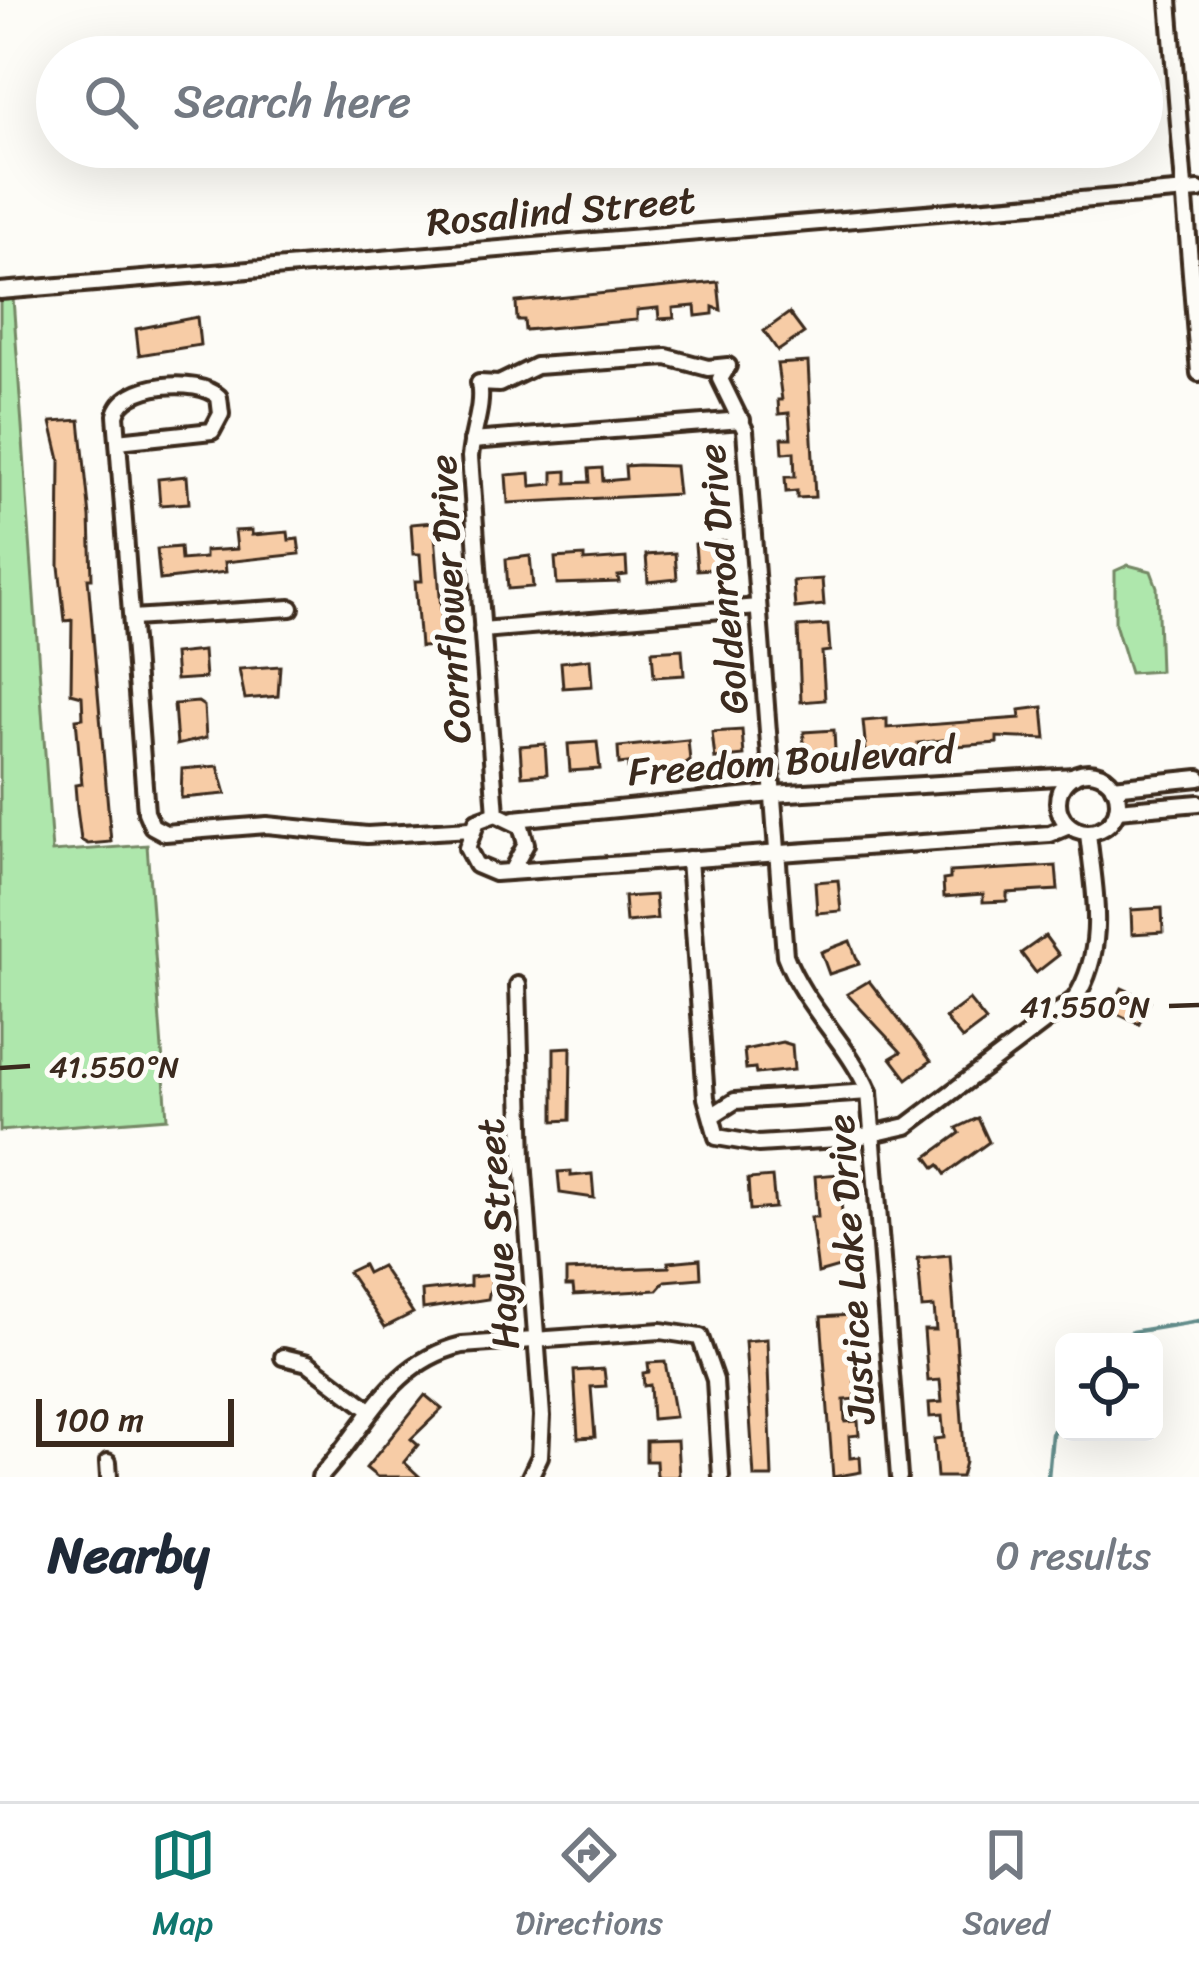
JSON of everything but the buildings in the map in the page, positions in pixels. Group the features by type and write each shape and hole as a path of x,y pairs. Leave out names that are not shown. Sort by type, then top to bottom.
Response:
{"street":[{"path":"1169,0 1191,191 1199,373"},
{"name":"Rosalind Street","path":"0,291 1191,191"},
{"name":"Goldenrod Drive","path":"479,382 499,384 536,366 668,357 708,368 728,367 720,379 742,420 772,794"},
{"name":"Cornflower Drive","path":"479,382 482,400 472,441 496,814"},
{"path":"118,441 212,431 221,414 219,397 198,386 133,392 118,404 118,441 146,812 152,826 165,833 268,825 367,836 471,829 496,814 514,819 526,844 513,868"},
{"path":"472,441 742,420"},
{"path":"132,618 291,608"},
{"path":"482,630 758,608"},
{"path":"1070,826 1058,800 1074,776 1093,773 1113,787 1199,778"},
{"name":"Freedom Boulevard","path":"514,819 772,794 1074,776"},
{"path":"471,829 467,848 476,866 495,873 513,868 1050,834 1070,826 1088,832 1106,826 1117,810 1113,787"},
{"name":"Justice Lake Drive","path":"772,794 785,955 800,994 852,1056 869,1092 876,1133 899,1477"},
{"path":"1117,810 1199,803"},
{"path":"689,859 706,1098 717,1137 758,1144 907,1126 1075,999 1091,974 1098,945 1088,832"},
{"name":"Hague Street","path":"518,985 542,1416 540,1456 530,1477"},
{"path":"713,1115 735,1101 869,1092"},
{"path":"320,1477 401,1372 430,1352 661,1330 700,1337 715,1380 721,1477"},
{"path":"283,1357 308,1363 370,1410"}],"green space":[{"path":"13,298 52,852 147,845 167,1118 0,1131 0,299"},
{"path":"1128,565 1151,571 1157,587 1160,671 1130,673 1115,624 1115,571"}],"waterway":[{"path":"1131,1333 1199,1321"},
{"path":"1048,1477 1055,1428"}]}
